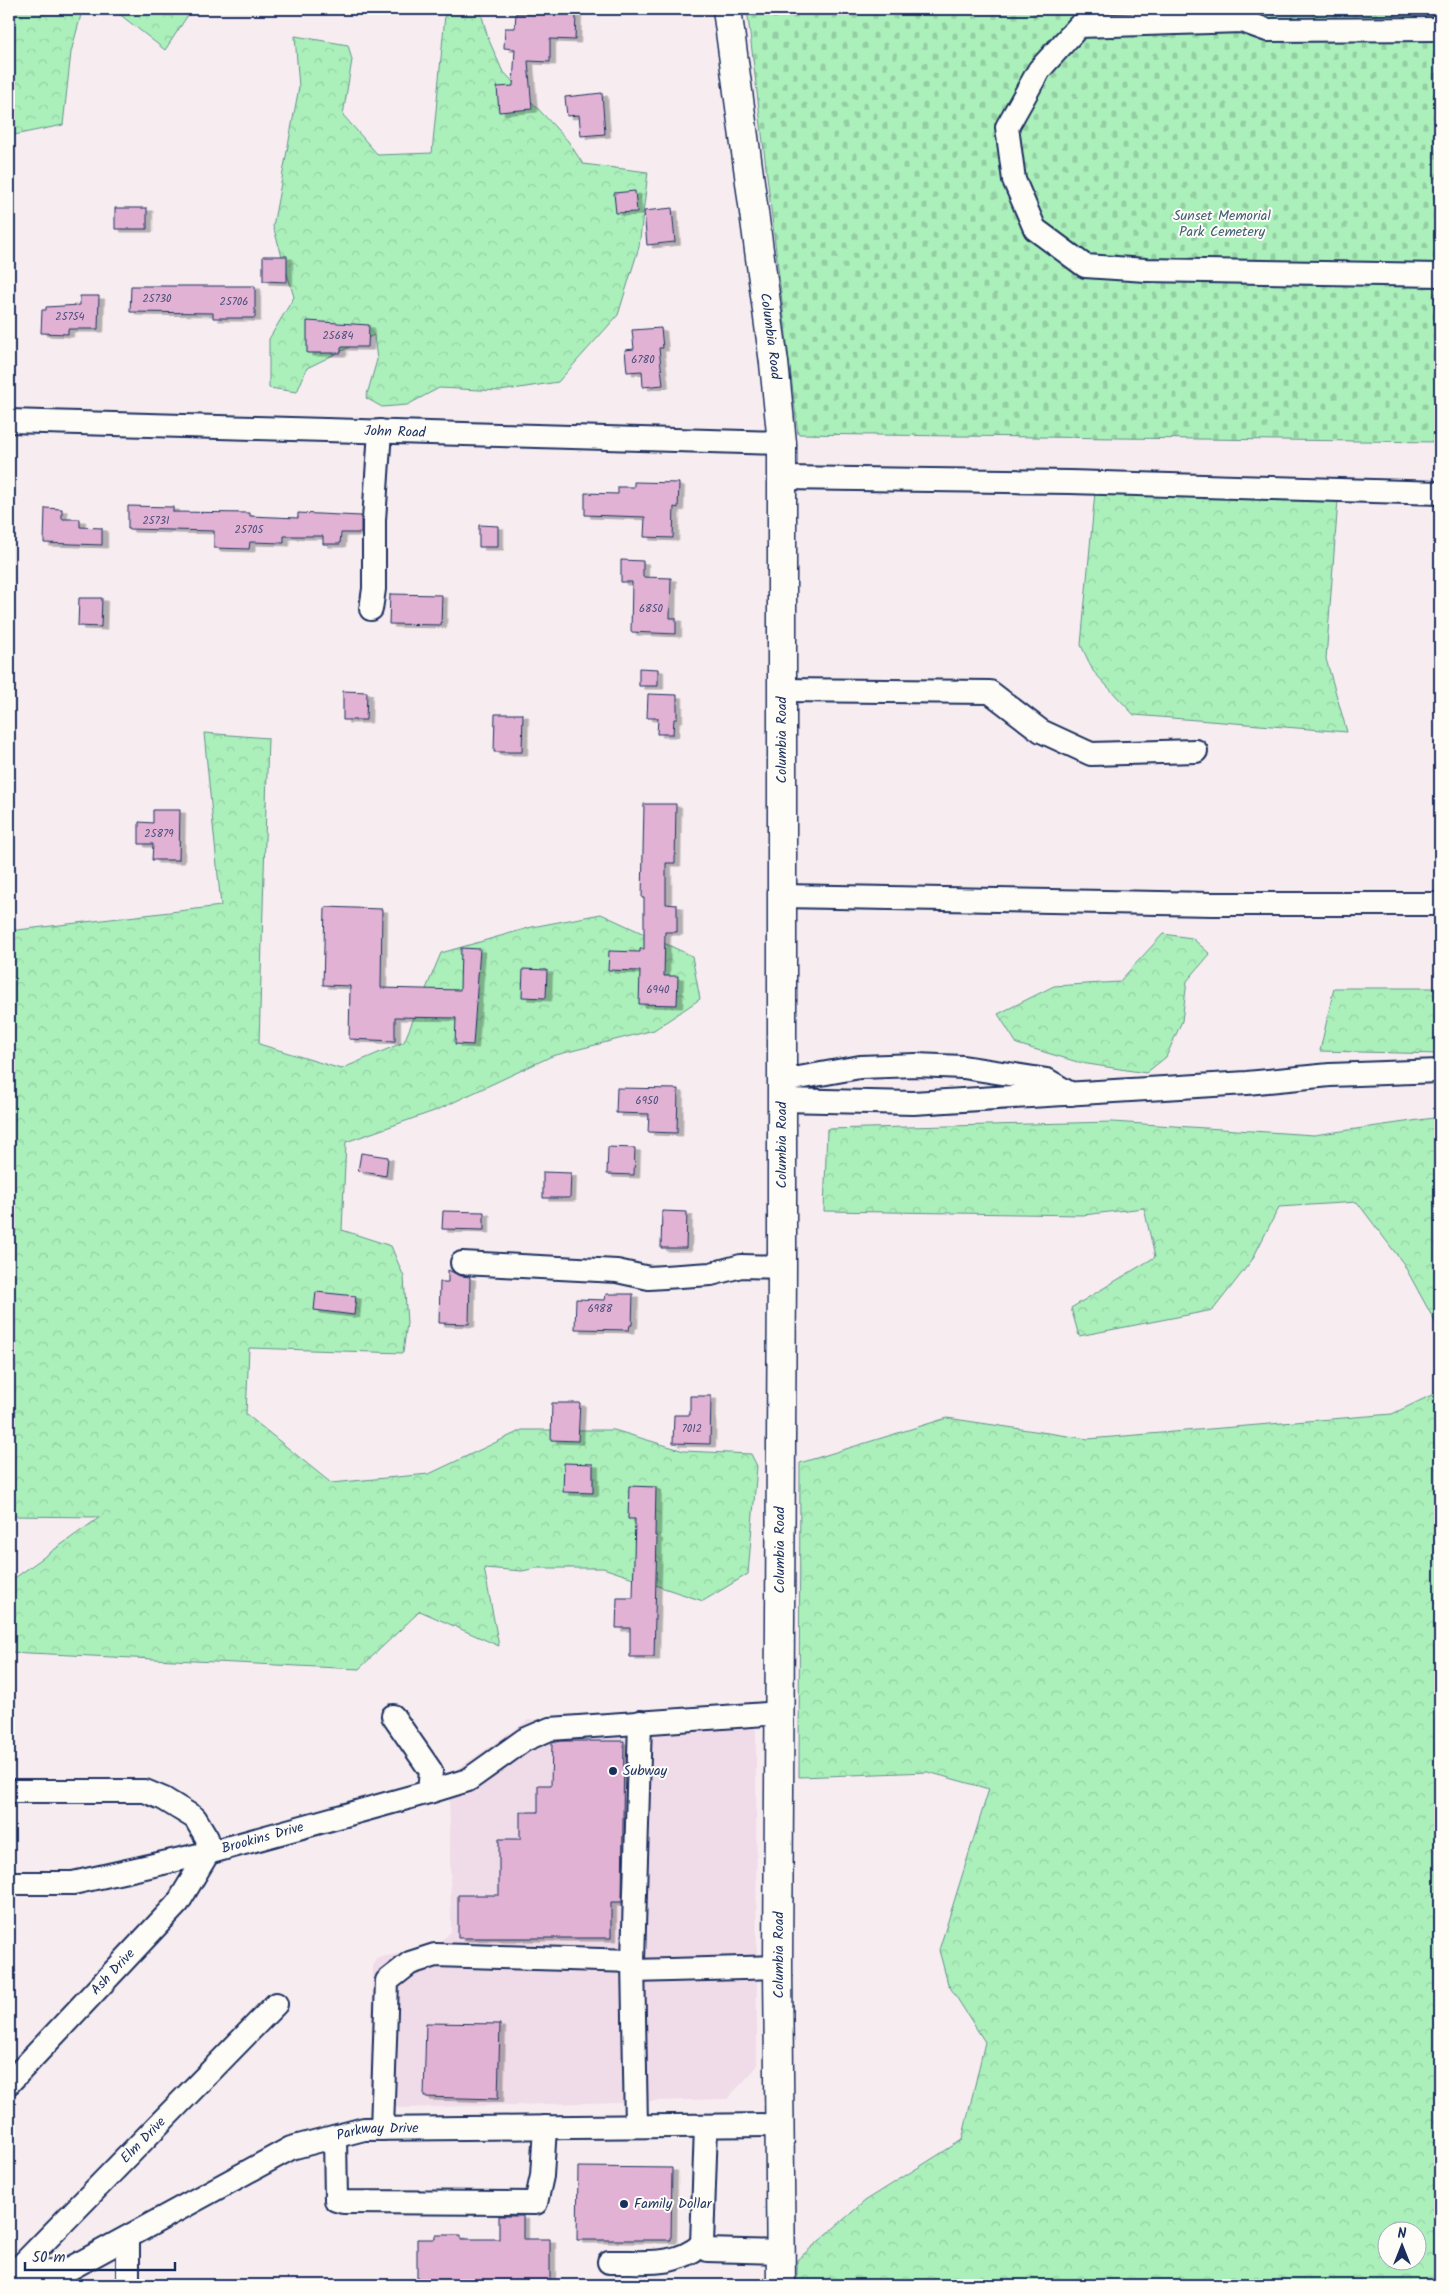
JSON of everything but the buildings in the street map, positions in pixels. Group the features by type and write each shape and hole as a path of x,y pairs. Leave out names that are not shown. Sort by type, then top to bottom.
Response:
{"main road":[{"name":"Columbia Road","path":"727,9 774,363 782,443 782,1267 778,1967 781,2285"}],"street":[{"path":"1440,29 1267,30 1241,15 1079,26 1038,70 1007,127 1014,180 1035,229 1085,266 1156,270 1440,275"},
{"name":"John Road","path":"9,421 782,443"},
{"path":"371,609 374,589 374,520 380,432"},
{"path":"782,478 1070,482 1440,493"},
{"path":"782,690 990,692 1041,731 1091,754 1196,751"},
{"path":"782,896 1213,904 1440,904"},
{"path":"913,1103 923,1092 925,1080 916,1065"},
{"path":"782,1090 860,1067 916,1065 963,1067 1046,1080 1072,1094"},
{"path":"782,1090 913,1103 1247,1083 1330,1075 1440,1071"},
{"path":"462,1263 617,1272 650,1278 711,1274 740,1266 782,1267"},
{"name":"Brookins Drive","path":"11,1885 73,1883 208,1853 428,1792 468,1780 524,1740 550,1729 780,1713"},
{"path":"393,1716 431,1771 428,1792"},
{"path":"636,2126 634,1966 640,1722"},
{"path":"9,1791 145,1791 164,1799 195,1818 207,1838 208,1853"},
{"name":"Ash Drive","path":"9,2083 178,1903 208,1853"},
{"path":"382,2129 387,1981 410,1962 434,1955 634,1966 778,1967"},
{"name":"Elm Drive","path":"9,2277 276,2004"},
{"name":"Parkway Drive","path":"9,2277 69,2269 291,2148 364,2129 780,2125"},
{"path":"706,2126 702,2244 707,2250 780,2252"},
{"path":"335,2137 336,2200 343,2202 536,2203 542,2176 545,2127"},
{"path":"128,2238 128,2285"},
{"path":"609,2262 674,2261 690,2255 702,2244"}],"shaded area":[{"path":"743,1704 756,1731 757,2067 727,2099 400,2108 369,2102 373,1967 376,1958 434,1947 451,1932 449,1775 528,1720"}],"green space":[{"path":"9,9 85,9 82,11 71,52 63,125 9,136"},
{"path":"113,9 192,9 165,50"},
{"path":"461,9 480,9 488,38 502,70 568,141 583,164 648,172 639,247 618,315 558,382 500,391 439,388 407,405 382,407 366,398 377,360 374,335 307,368 297,392 269,388 269,339 294,297 273,226 299,87 295,36 348,45 352,60 343,115 378,155 432,153 445,15"},
{"name":"Sunset Memorial Park Cemetery","path":"747,9 1440,9 1440,442 798,434"},
{"path":"1095,492 1338,500 1326,659 1347,732 1134,715 1093,671 1081,645"},
{"path":"204,733 268,738 259,1044 341,1069 404,1042 441,953 532,927 601,914 692,956 700,999 654,1030 552,1056 437,1110 346,1142 342,1230 391,1246 404,1277 407,1323 403,1353 249,1348 246,1414 331,1483 429,1474 522,1430 614,1430 684,1451 751,1454 757,1466 748,1574 703,1601 603,1568 537,1568 522,1571 484,1568 499,1646 420,1611 359,1669 9,1652 9,1582 100,1517 9,1516 9,931 221,906"},
{"path":"1163,934 1192,938 1210,954 1187,981 1182,1021 1166,1057 1146,1073 1081,1063 1017,1044 998,1014 1054,986 1119,982"},
{"path":"1334,988 1440,988 1440,1054 1320,1051"},
{"path":"1440,1117 1440,1331 1403,1263 1357,1202 1279,1207 1252,1260 1213,1310 1079,1336 1071,1308 1155,1257 1144,1208 1083,1215 824,1211 827,1129 1112,1122 1314,1135"},
{"path":"1440,1391 1440,2285 797,2285 797,2260 865,2201 962,2140 985,2042 948,1984 939,1950 989,1789 928,1772 799,1777 800,1463 947,1418 1088,1439 1392,1414"}],"place":[{"name":"Subway","path":"613,1771"},
{"name":"Family Dollar","path":"624,2204"}]}
